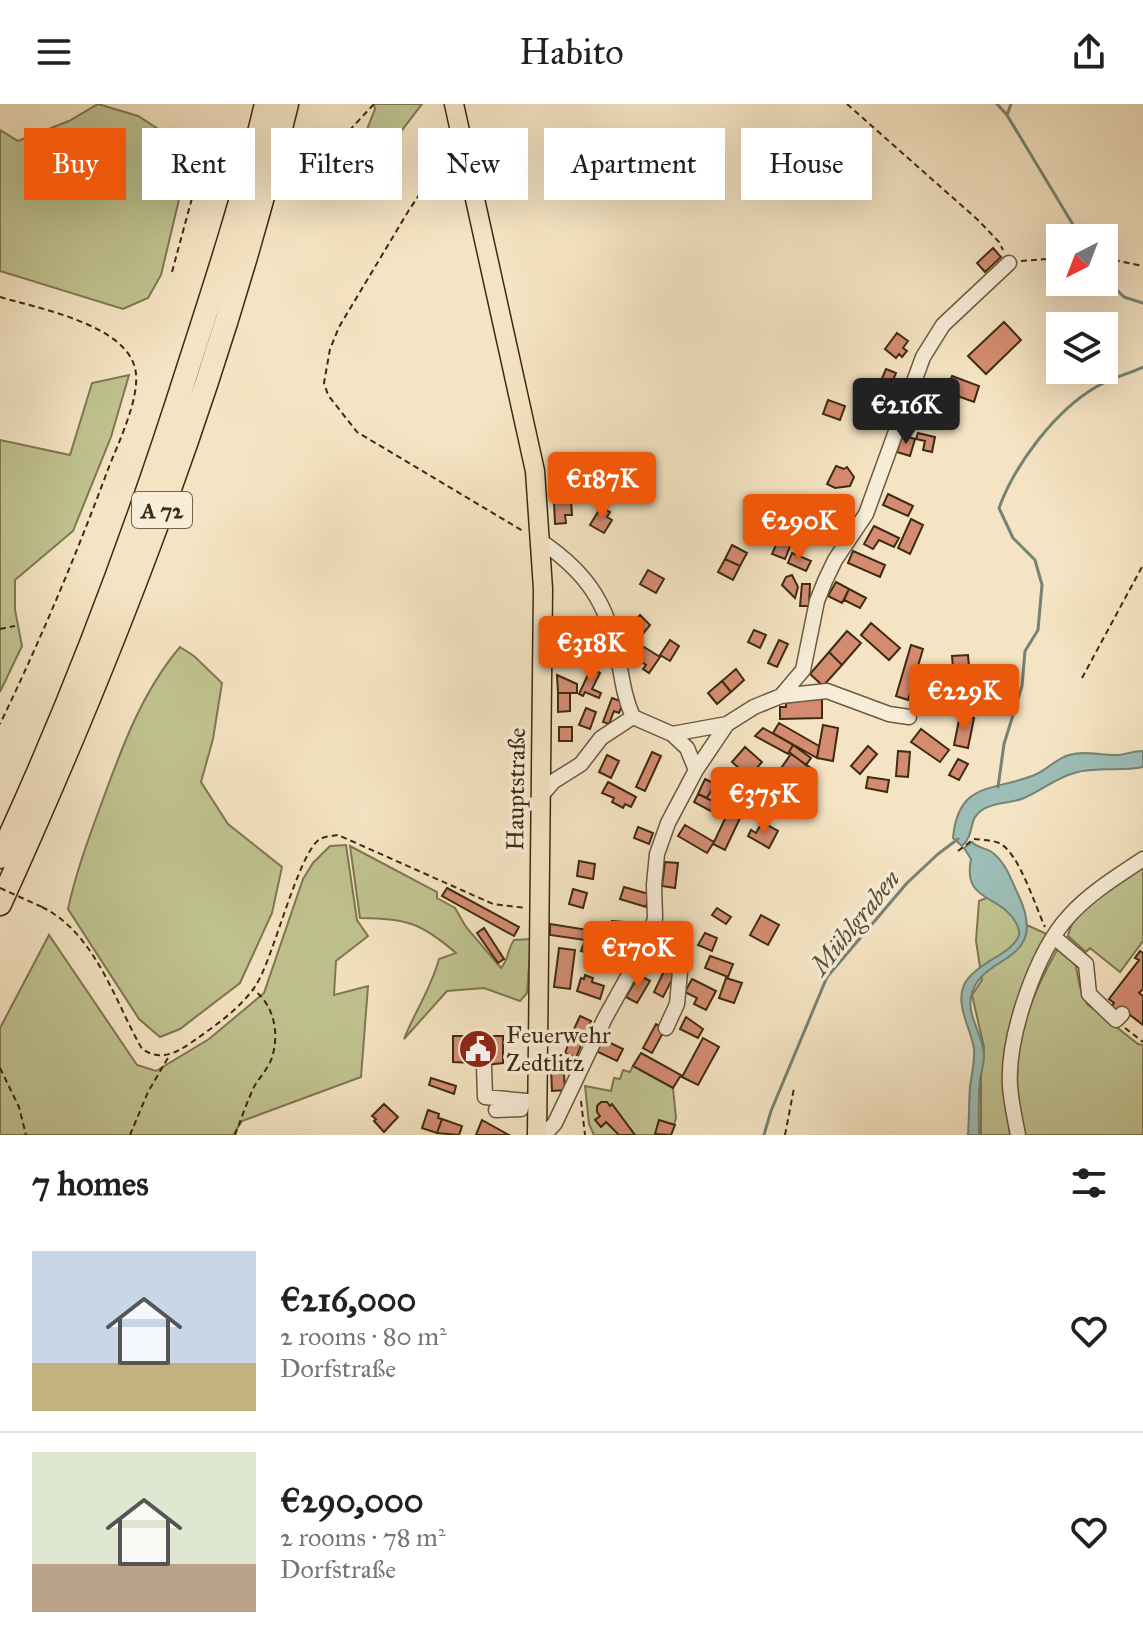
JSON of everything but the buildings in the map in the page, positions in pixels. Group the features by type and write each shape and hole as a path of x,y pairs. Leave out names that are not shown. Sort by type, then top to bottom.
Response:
{"highway":[{"name":"A 72","path":"0,857 72,690 135,527 222,263 266,104"},
{"name":"A 72","path":"0,904 91,695 149,547 241,273 287,104"}],"main road":[{"name":"Hauptstraße","path":"454,104 459,128"},
{"name":"Hauptstraße","path":"475,200 530,445 542,542 537,1134"}],"street":[{"path":"781,696 803,670 817,601 835,560 866,514 923,357 943,325 1009,263"},
{"path":"542,542 559,553 587,580 612,633 624,697 633,717 672,734 687,748 696,770"},
{"path":"672,734 727,724 754,707 781,696 827,691 889,714 909,717"},
{"path":"540,797 554,781 581,764 601,738 633,717"},
{"path":"537,1134 551,1130 605,1018 645,948 653,927 657,854 668,823 696,770 727,724"},
{"path":"1018,1135 1010,1086 1013,1050 1021,1013 1040,966 1069,916 1143,859"},
{"path":"653,927 680,972 677,1004 666,1028"},
{"path":"1056,935 1086,964 1089,994 1119,1017"},
{"path":"645,948 667,949"},
{"path":"484,1066 485,1097 538,1105"},
{"path":"496,1110 538,1105"}],"path":[{"path":"352,128 374,104"},
{"path":"847,104 978,220 999,242 1009,263 1046,259"},
{"path":"418,198 339,327 330,349 324,383 328,395 357,432 542,542"},
{"path":"172,272 191,200"},
{"path":"1118,261 1143,266"},
{"path":"0,297 90,324 114,338 135,367 134,397 91,514 58,601 0,724"},
{"path":"1082,678 1143,565"},
{"path":"0,629 15,626"},
{"path":"130,1135 148,1092 170,1055 218,1023 253,989 311,848 321,838 338,835 493,904 539,910"},
{"path":"958,851 974,839 999,843 1010,851 1045,927 1056,935"},
{"path":"0,888 56,914 81,936 142,1049 152,1056 170,1055"},
{"path":"235,1135 255,1086 270,1062 275,1044 274,1023 267,1004 253,989"},
{"path":"1119,1017 1143,1042"},
{"path":"0,1068 19,1107 26,1135"},
{"path":"572,1088 579,1091 581,1096 585,1135"},
{"path":"785,1135 794,1088"}],"green space":[{"path":"98,104 138,116 157,128 142,128 142,200 179,200 161,275 148,298 123,309 0,271 0,130 18,141 24,139 24,200 126,200 126,128 51,128"},
{"path":"374,104 422,104 402,130 368,128"},
{"path":"129,375 111,437 73,531 15,580 15,610 22,646 0,692 0,440 70,455 92,383"},
{"path":"180,647 222,683 213,739 201,782 228,824 282,867 272,913 240,983 180,1029 160,1037 139,1019 68,909 88,841 125,741 155,682"},
{"path":"346,845 357,920 368,936 336,961 334,995 368,986 361,1077 242,1121 233,1135 0,1135 0,1028 49,935 137,1065 156,1071 209,1039 264,993 303,879 330,846"},
{"path":"350,846 437,892 437,898 455,908 466,927 501,968 514,940 531,939 527,993 520,1001 484,988 447,991 404,1039 439,959 456,953 412,924 360,918"},
{"path":"1143,865 1143,941 1120,972 1090,948 1086,952 1068,936 1079,914 1088,905"},
{"path":"991,896 1013,903 1018,921 1049,935 1008,1047 1003,1077 1010,1135 981,1135 984,1047 972,995 982,980 976,941 979,901"},
{"path":"1058,948 1075,962 1087,1004 1143,1045 1143,1135 1024,1135 1016,1086 1019,1045 1035,994"},
{"path":"633,1066 673,1088 676,1118 671,1135 594,1135 589,1124 585,1086 611,1091 614,1078 620,1079 623,1070 630,1072"}],"water":[{"path":"1143,751 1143,767 1091,770 1067,775 1024,798 982,810 977,814 962,846 953,838 962,807 979,792 1037,774 1069,755 1119,755"},
{"path":"972,842 998,857 1008,872 1026,917 1026,934 1020,946 986,972 971,997 971,1012 984,1056 979,1087 979,1135 968,1135 974,1053 962,1008 962,991 970,976 1010,947 1019,932 1009,914 984,897 972,883 971,859 964,848"}],"waterway":[{"path":"997,104 1007,115 1073,224"},
{"path":"1007,115 1011,104"},
{"path":"1118,291 1124,297 1143,303"},
{"path":"998,787 1004,744 1022,686 1025,651 1038,630 1042,585 1035,560 1013,538 999,508 1026,457 1066,410 1096,387 1143,367"},
{"name":"Mühlgraben","path":"764,1135 827,977 907,883 958,839"}],"place":[{"name":"Feuerwehr Zedtlitz","path":"478,1049"}]}
